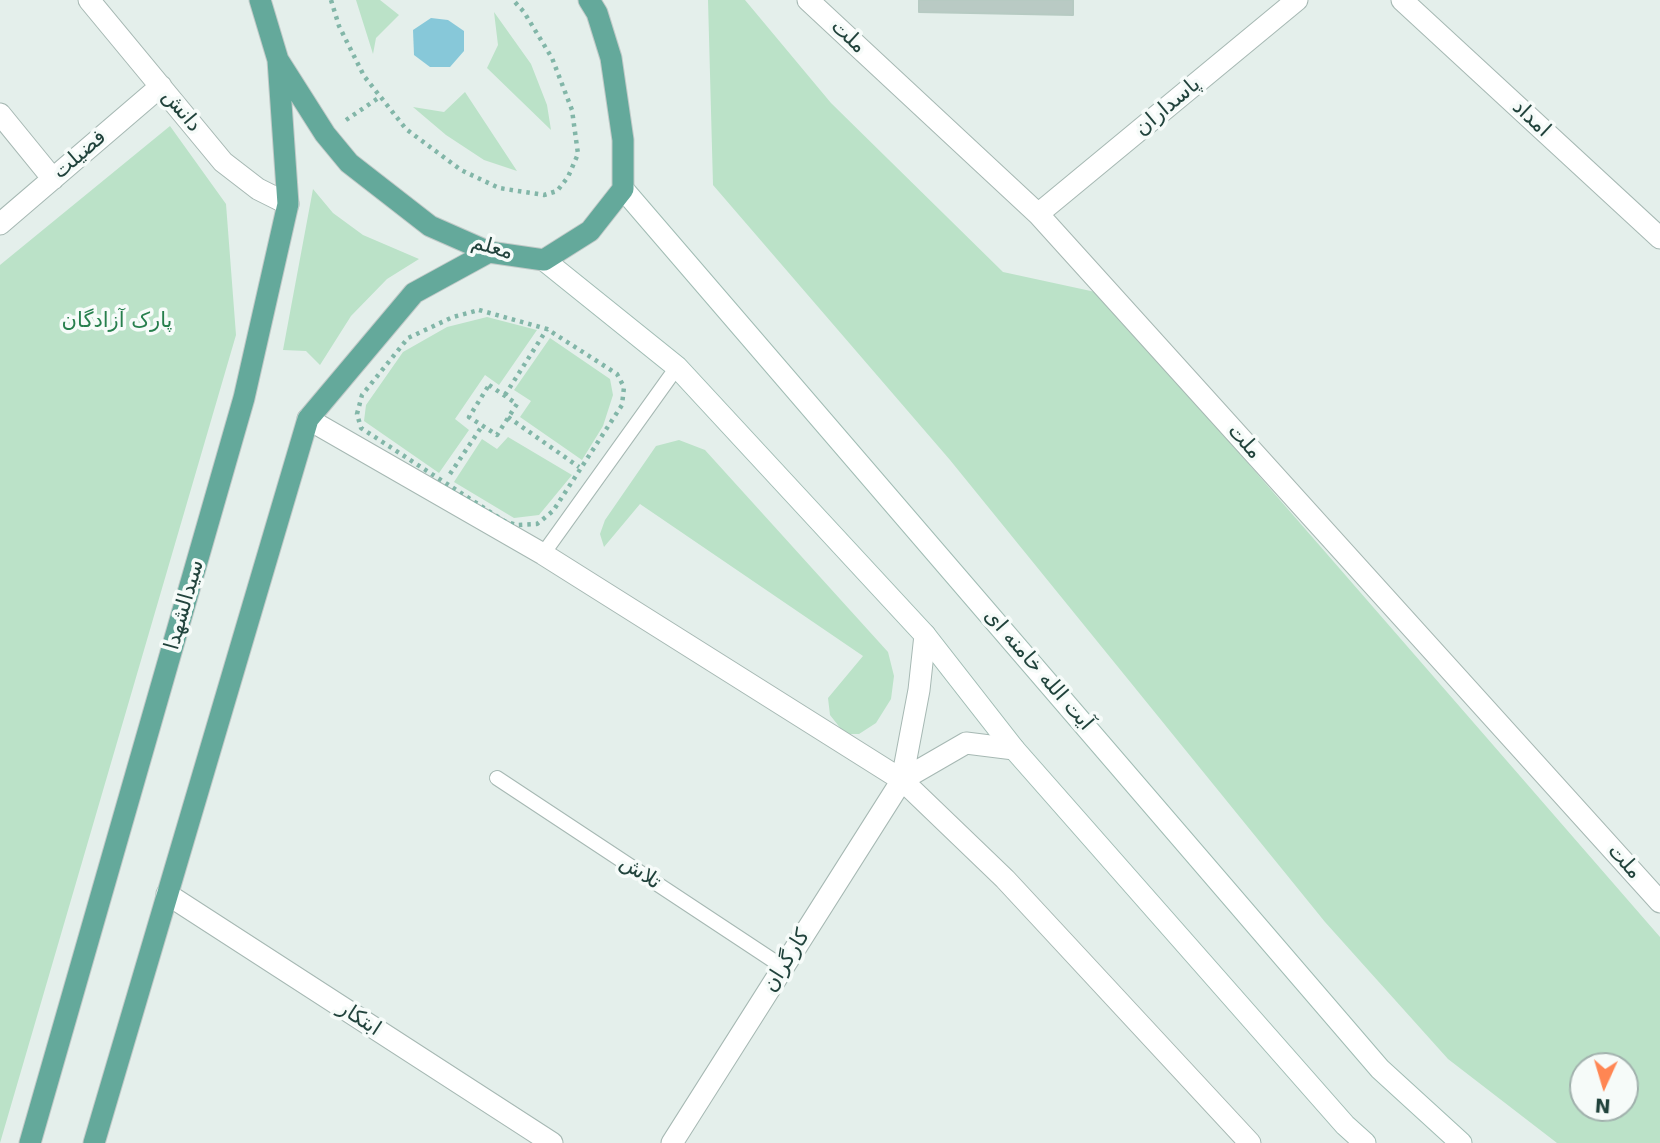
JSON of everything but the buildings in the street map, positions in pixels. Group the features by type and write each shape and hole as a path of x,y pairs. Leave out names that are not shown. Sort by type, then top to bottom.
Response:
{"main road":[{"name":"معلم","path":"260,0 278,60 325,134 349,163 388,196 430,226 489,252 544,260"},
{"path":"544,260 590,231 623,189 623,140 611,58 596,4"},
{"name":"سیدالشهدا","path":"30,1143 244,398 288,204 278,60"},
{"path":"94,1143 308,419 414,293 489,252"}],"street":[{"name":"دانش","path":"89,0 223,162 258,189 288,204"},
{"name":"ملت","path":"808,0 1038,214 1660,902"},
{"name":"پاسداران","path":"1038,214 1297,0"},
{"name":"امداد","path":"1402,0 1660,239"},
{"name":"فضیلت","path":"0,224 161,86"},
{"path":"0,114 53,178"},
{"name":"آیت الله خامنه ای","path":"623,189 1380,1069 1461,1143"},
{"path":"544,260 677,367 925,635 1014,749 1336,1115 1365,1143"},
{"path":"308,419 440,489 902,780 1005,879 1250,1143"},
{"path":"902,780 919,691 925,635"},
{"path":"902,780 966,743 1014,749"},
{"name":"کارگران","path":"672,1143 902,780"},
{"name":"ابتکار","path":"167,894 552,1143"}],"lane":[{"path":"543,554 677,367"},
{"name":"تلاش","path":"497,778 783,967"}],"path":[{"path":"331,0 339,26 364,76 406,129 461,170 499,188 522,194 544,195 557,191 568,177 578,154 572,110 552,58 515,1"},
{"path":"325,134 380,97"},
{"path":"479,310 547,328 617,374 624,387 622,405 580,467 553,511 537,524 517,525 504,522 440,489 362,429 357,414 362,395 408,338 453,317 479,310"},
{"path":"505,395 547,328"},
{"path":"489,385 517,404 508,417 497,435 469,417 489,385"},
{"path":"508,417 580,467"},
{"path":"440,489 482,426"}],"green space":[{"path":"356,0 380,0 399,15 376,38 373,54"},
{"path":"708,0 745,0 831,103 1003,272 1100,293 1660,937 1660,1143 1557,1143 1448,1059 1325,922 950,460 713,185"},
{"path":"494,12 531,64 547,105 551,130 487,68 498,45"},
{"path":"465,92 517,171 484,160 446,135 413,107 444,112"},
{"name":"پارک آزادگان","path":"170,126 226,204 236,335 0,1143 0,265"},
{"path":"313,189 333,213 363,235 419,259 387,279 351,316 320,365 306,351 283,350"},
{"path":"487,317 537,330 499,385 485,375 455,419 469,430 439,473 364,421 366,405 403,352 447,327"},
{"path":"550,338 610,379 613,395 603,426 582,460 520,417 531,401 514,390"},
{"path":"508,437 572,475 539,515 514,518 454,482 482,439 497,449"},
{"path":"679,440 705,450 888,652 894,676 891,699 876,723 859,734 845,734 830,715 828,698 863,656 640,504 604,547 600,534 605,520 656,446"}],"water":[{"path":"431,18 448,20 464,31 464,51 450,67 430,67 414,55 413,30"}]}
